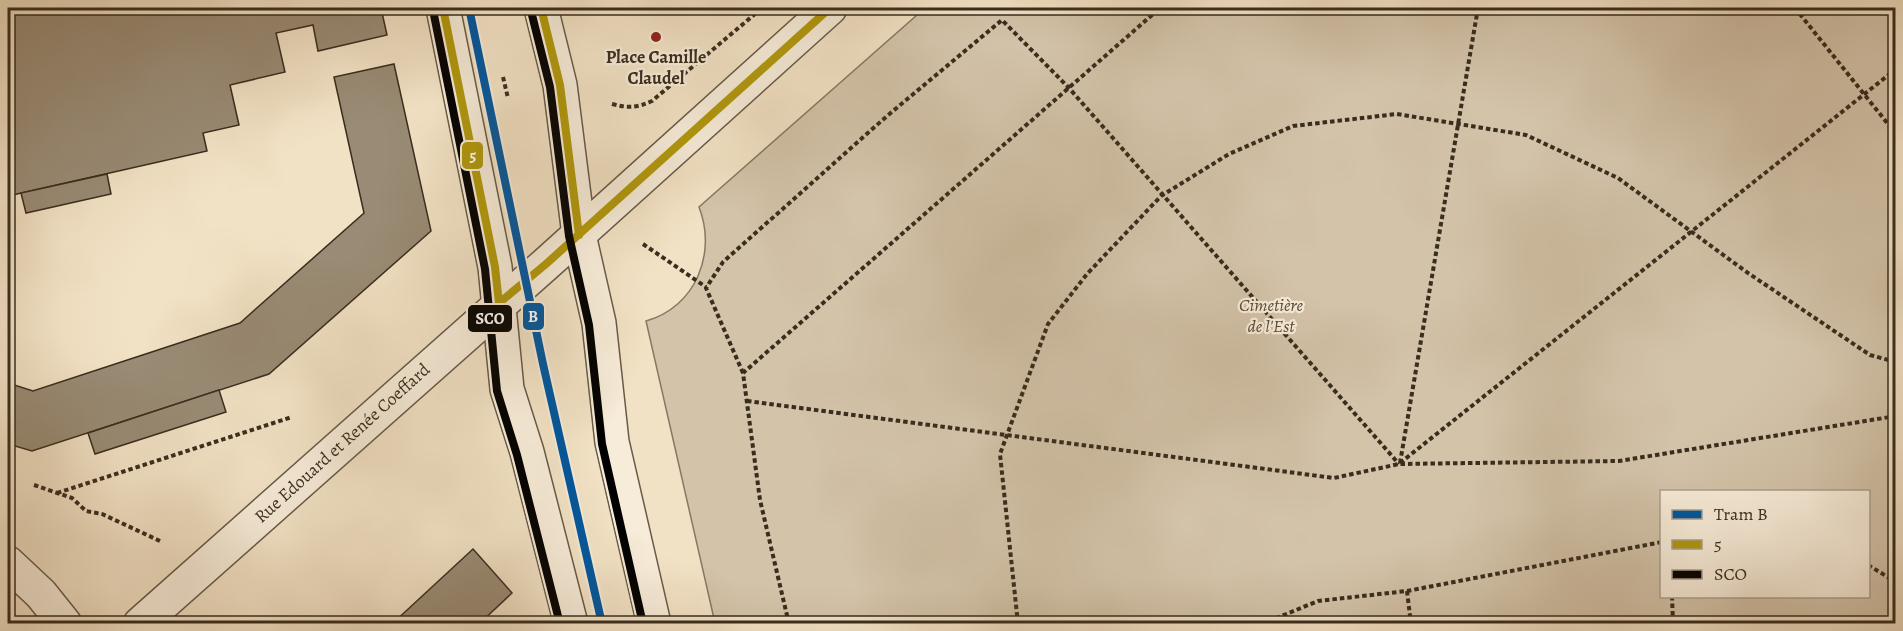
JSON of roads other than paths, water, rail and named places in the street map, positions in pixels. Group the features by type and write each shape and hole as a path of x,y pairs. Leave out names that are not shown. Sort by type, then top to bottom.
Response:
{"street":[{"path":"443,8 495,267 507,389 527,452 571,624"},
{"path":"541,8 560,85 579,235 599,323 612,442 654,624"},
{"name":"Rue Edouard et Renée Coeffard","path":"140,624 499,303 579,235 622,193 830,8"},
{"path":"8,563 41,594 65,624"}],"tram line":[{"name":"B","path":"469,8 543,364 602,624"}],"place":[{"name":"Place Camille Claudel","path":"656,37"}],"park label":[{"name":"Cimetière de l'Est","path":"1271,315"}]}
